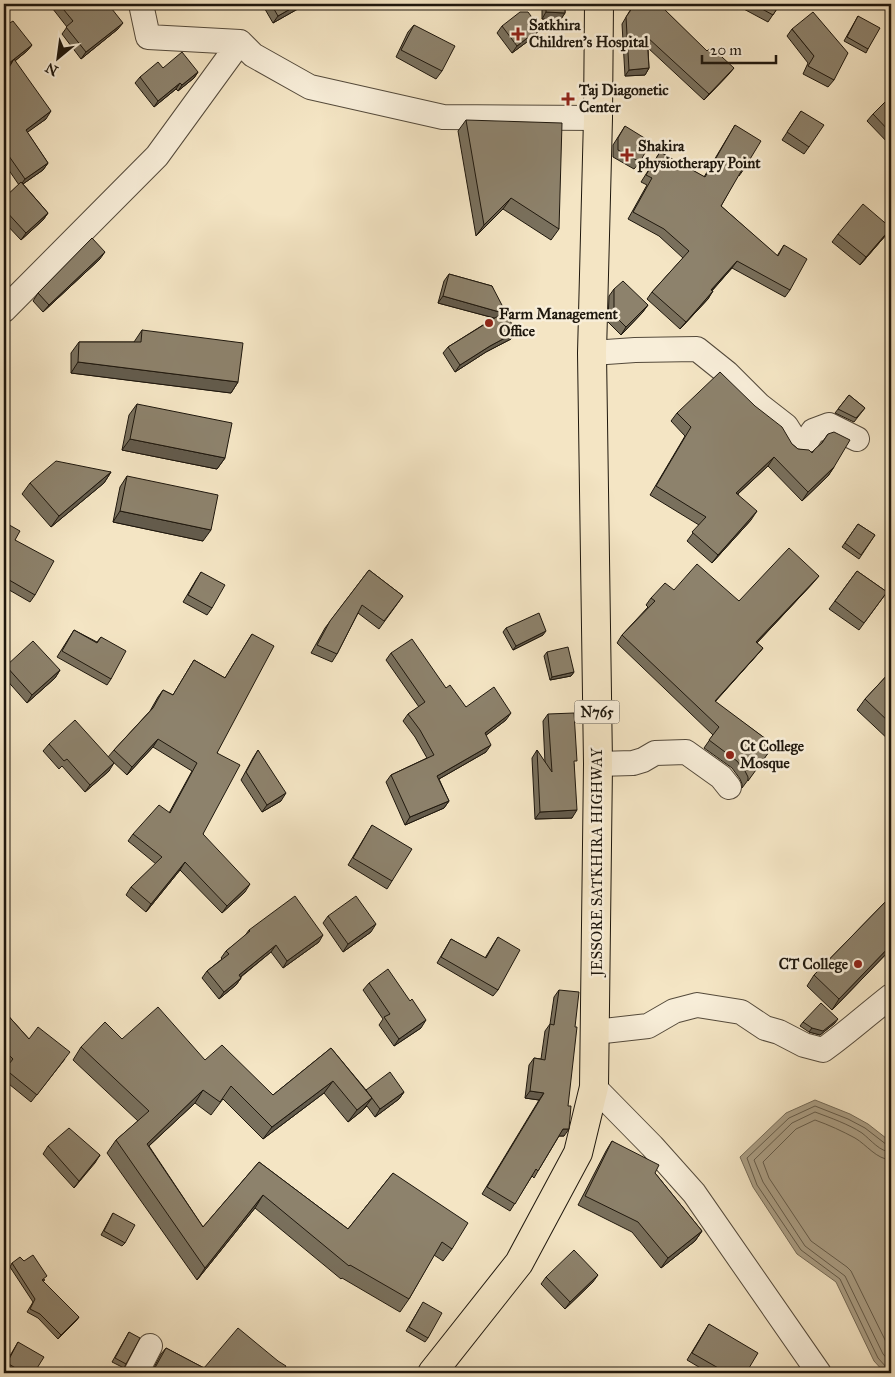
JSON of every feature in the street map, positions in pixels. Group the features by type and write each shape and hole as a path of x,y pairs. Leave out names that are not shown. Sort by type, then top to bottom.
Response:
{"highway":[{"name":"JESSORE SATKHIRA HIGHWAY","path":"432,1373 519,1263 578,1153 594,1087 598,764 592,353 599,4"}],"street":[{"path":"141,4 148,37 240,42 253,55 310,87 443,117 598,118"},
{"path":"4,310 157,156 240,42"},
{"path":"592,353 698,349 727,373 759,405 786,426 798,445 805,444 813,431 829,425 857,439"},
{"path":"598,764 633,763 655,753 686,752 721,777 729,787"},
{"path":"595,1032 648,1026 674,1011 697,1005 741,1012 765,1028 779,1032 804,1045 824,1050 891,996"},
{"path":"594,1087 652,1146 694,1193 819,1373"},
{"path":"136,1373 150,1346"}],"water":[{"path":"815,1100 850,1114 868,1124 891,1142 891,1373 885,1373 874,1361 836,1282 797,1254 753,1187 740,1157 786,1113"}],"building":[{"path":"59,4 108,4 123,23 86,52 66,27 73,21"},
{"path":"271,4 299,4 278,16"},
{"path":"546,4 565,4 565,13 546,12"},
{"path":"635,4 662,4 661,6 707,51 711,47 734,68 709,94 647,37 649,68 629,70 626,17"},
{"path":"753,4 780,4 773,15"},
{"path":"520,12 528,12 540,28 517,46 502,26"},
{"path":"813,12 848,53 834,80 808,66 814,56 792,29"},
{"path":"858,16 880,28 868,49 847,37"},
{"path":"4,18 8,24 13,21 32,45 4,67"},
{"path":"414,25 455,46 442,71 401,50"},
{"path":"182,52 198,72 182,85 180,83 158,101 140,77 158,62 163,68"},
{"path":"14,59 51,111 26,130 48,163 25,179 4,149 4,76"},
{"path":"891,96 891,133 873,114"},
{"path":"801,111 824,125 809,147 787,132"},
{"path":"466,120 562,123 559,229 511,198 484,225"},
{"path":"735,125 761,141 721,206 778,256 784,245 807,259 790,290 737,261 686,322 652,292 689,251 664,229 633,212 652,178 646,175 660,152 705,177"},
{"path":"625,126 651,142 640,162 618,150 618,138"},
{"path":"21,182 48,213 26,233 4,209 4,198"},
{"path":"863,204 891,228 866,257 838,234"},
{"path":"92,238 105,252 49,305 38,293"},
{"path":"449,274 492,286 516,332 460,365 448,347 503,313 443,296"},
{"path":"623,281 648,305 626,327 614,315 614,289"},
{"path":"142,330 243,343 238,382 78,362 79,342 141,342"},
{"path":"720,372 755,406 782,427 792,444 798,449 809,450 812,453 828,434 834,432 850,440 834,467 808,492 774,457 736,493 757,511 718,555 692,532 706,517 656,486 691,427 677,413"},
{"path":"849,395 865,408 856,418 838,409"},
{"path":"137,404 232,423 225,458 130,439"},
{"path":"56,461 111,472 59,516 30,483"},
{"path":"127,476 218,495 211,530 120,511"},
{"path":"4,522 20,531 15,540 54,561 35,595 4,577"},
{"path":"858,524 875,535 861,555 845,543"},
{"path":"789,548 819,576 756,642 763,648 715,701 774,745 748,781 745,771 737,761 709,740 719,727 622,635 655,601 651,598 665,583 674,590 697,564 739,601"},
{"path":"369,570 403,596 384,621 362,605 337,654 317,645 330,621"},
{"path":"857,571 887,592 864,623 835,601"},
{"path":"201,572 225,585 212,608 188,595"},
{"path":"539,613 546,631 516,646 506,628"},
{"path":"74,630 97,643 101,637 126,651 111,679 62,651"},
{"path":"252,634 274,646 217,753 240,765 203,834 250,884 227,906 185,862 151,904 131,887 162,857 133,834 159,805 170,813 197,763 158,739 132,767 114,750 153,708 163,690 173,695 194,660 225,678"},
{"path":"412,639 446,688 450,685 466,707 494,687 511,713 485,733 491,745 437,776 449,801 410,817 391,775 434,755 420,730 408,714 425,702 391,653"},
{"path":"33,641 60,670 32,695 6,666"},
{"path":"568,647 574,672 552,677 547,652"},
{"path":"891,671 891,724 865,699"},
{"path":"574,713 577,761 574,761 577,810 540,812 537,750 552,772 548,714"},
{"path":"75,720 114,763 90,785 67,759 64,761 49,744"},
{"path":"258,750 286,793 267,805 246,772"},
{"path":"372,825 412,849 392,881 353,858"},
{"path":"295,896 323,935 287,961 276,945 239,975 241,978 224,992 207,971 229,954 226,951 249,930"},
{"path":"356,896 376,924 348,944 328,916"},
{"path":"891,896 891,945 839,999 814,975"},
{"path":"498,937 520,950 498,990 441,957 451,939 486,958"},
{"path":"388,969 426,1020 399,1039 384,1017 390,1014 369,983"},
{"path":"559,990 579,992 568,1106 571,1106 569,1129 563,1129 538,1171 536,1169 515,1204 487,1187 544,1093 530,1091 534,1058 545,1060 550,1024 554,1025"},
{"path":"821,1003 838,1019 823,1031 812,1028 803,1022"},
{"path":"158,1007 205,1060 222,1045 273,1095 331,1048 372,1098 357,1110 333,1081 272,1127 231,1086 220,1102 203,1090 147,1144 203,1227 259,1162 348,1229 393,1173 468,1223 452,1249 442,1242 409,1299 349,1266 263,1195 205,1268 116,1140 149,1111 81,1047 105,1022 122,1039"},
{"path":"4,1011 29,1039 38,1027 70,1052 37,1095 5,1069 13,1059 4,1050"},
{"path":"390,1072 404,1092 380,1109 366,1090"},
{"path":"69,1128 100,1155 79,1181 48,1146"},
{"path":"612,1141 659,1165 655,1173 702,1231 668,1258 638,1222 585,1196"},
{"path":"113,1213 135,1225 125,1243 104,1231"},
{"path":"574,1250 598,1275 570,1302 546,1277"},
{"path":"33,1255 47,1276 42,1280 79,1317 61,1335 40,1314 30,1309 35,1299 12,1263 20,1257 24,1261"},
{"path":"423,1302 442,1313 428,1338 409,1327"},
{"path":"709,1324 758,1353 746,1373 727,1373 692,1353"},
{"path":"238,1328 286,1366 282,1373 163,1373 157,1370 155,1373 152,1373 166,1348 204,1368"},
{"path":"129,1332 140,1338 126,1364 115,1358"},
{"path":"18,1342 44,1357 34,1373 24,1373 7,1363"}],"place":[{"name":"Satkhira Children’s Hospital","path":"518,34"},
{"name":"Taj Diagonetic Center","path":"568,99"},
{"name":"Shakira physiotherapy Point","path":"627,155"},
{"name":"Farm Management Office","path":"489,323"},
{"name":"Ct College Mosque","path":"730,755"},
{"name":"CT College","path":"858,964"}]}
